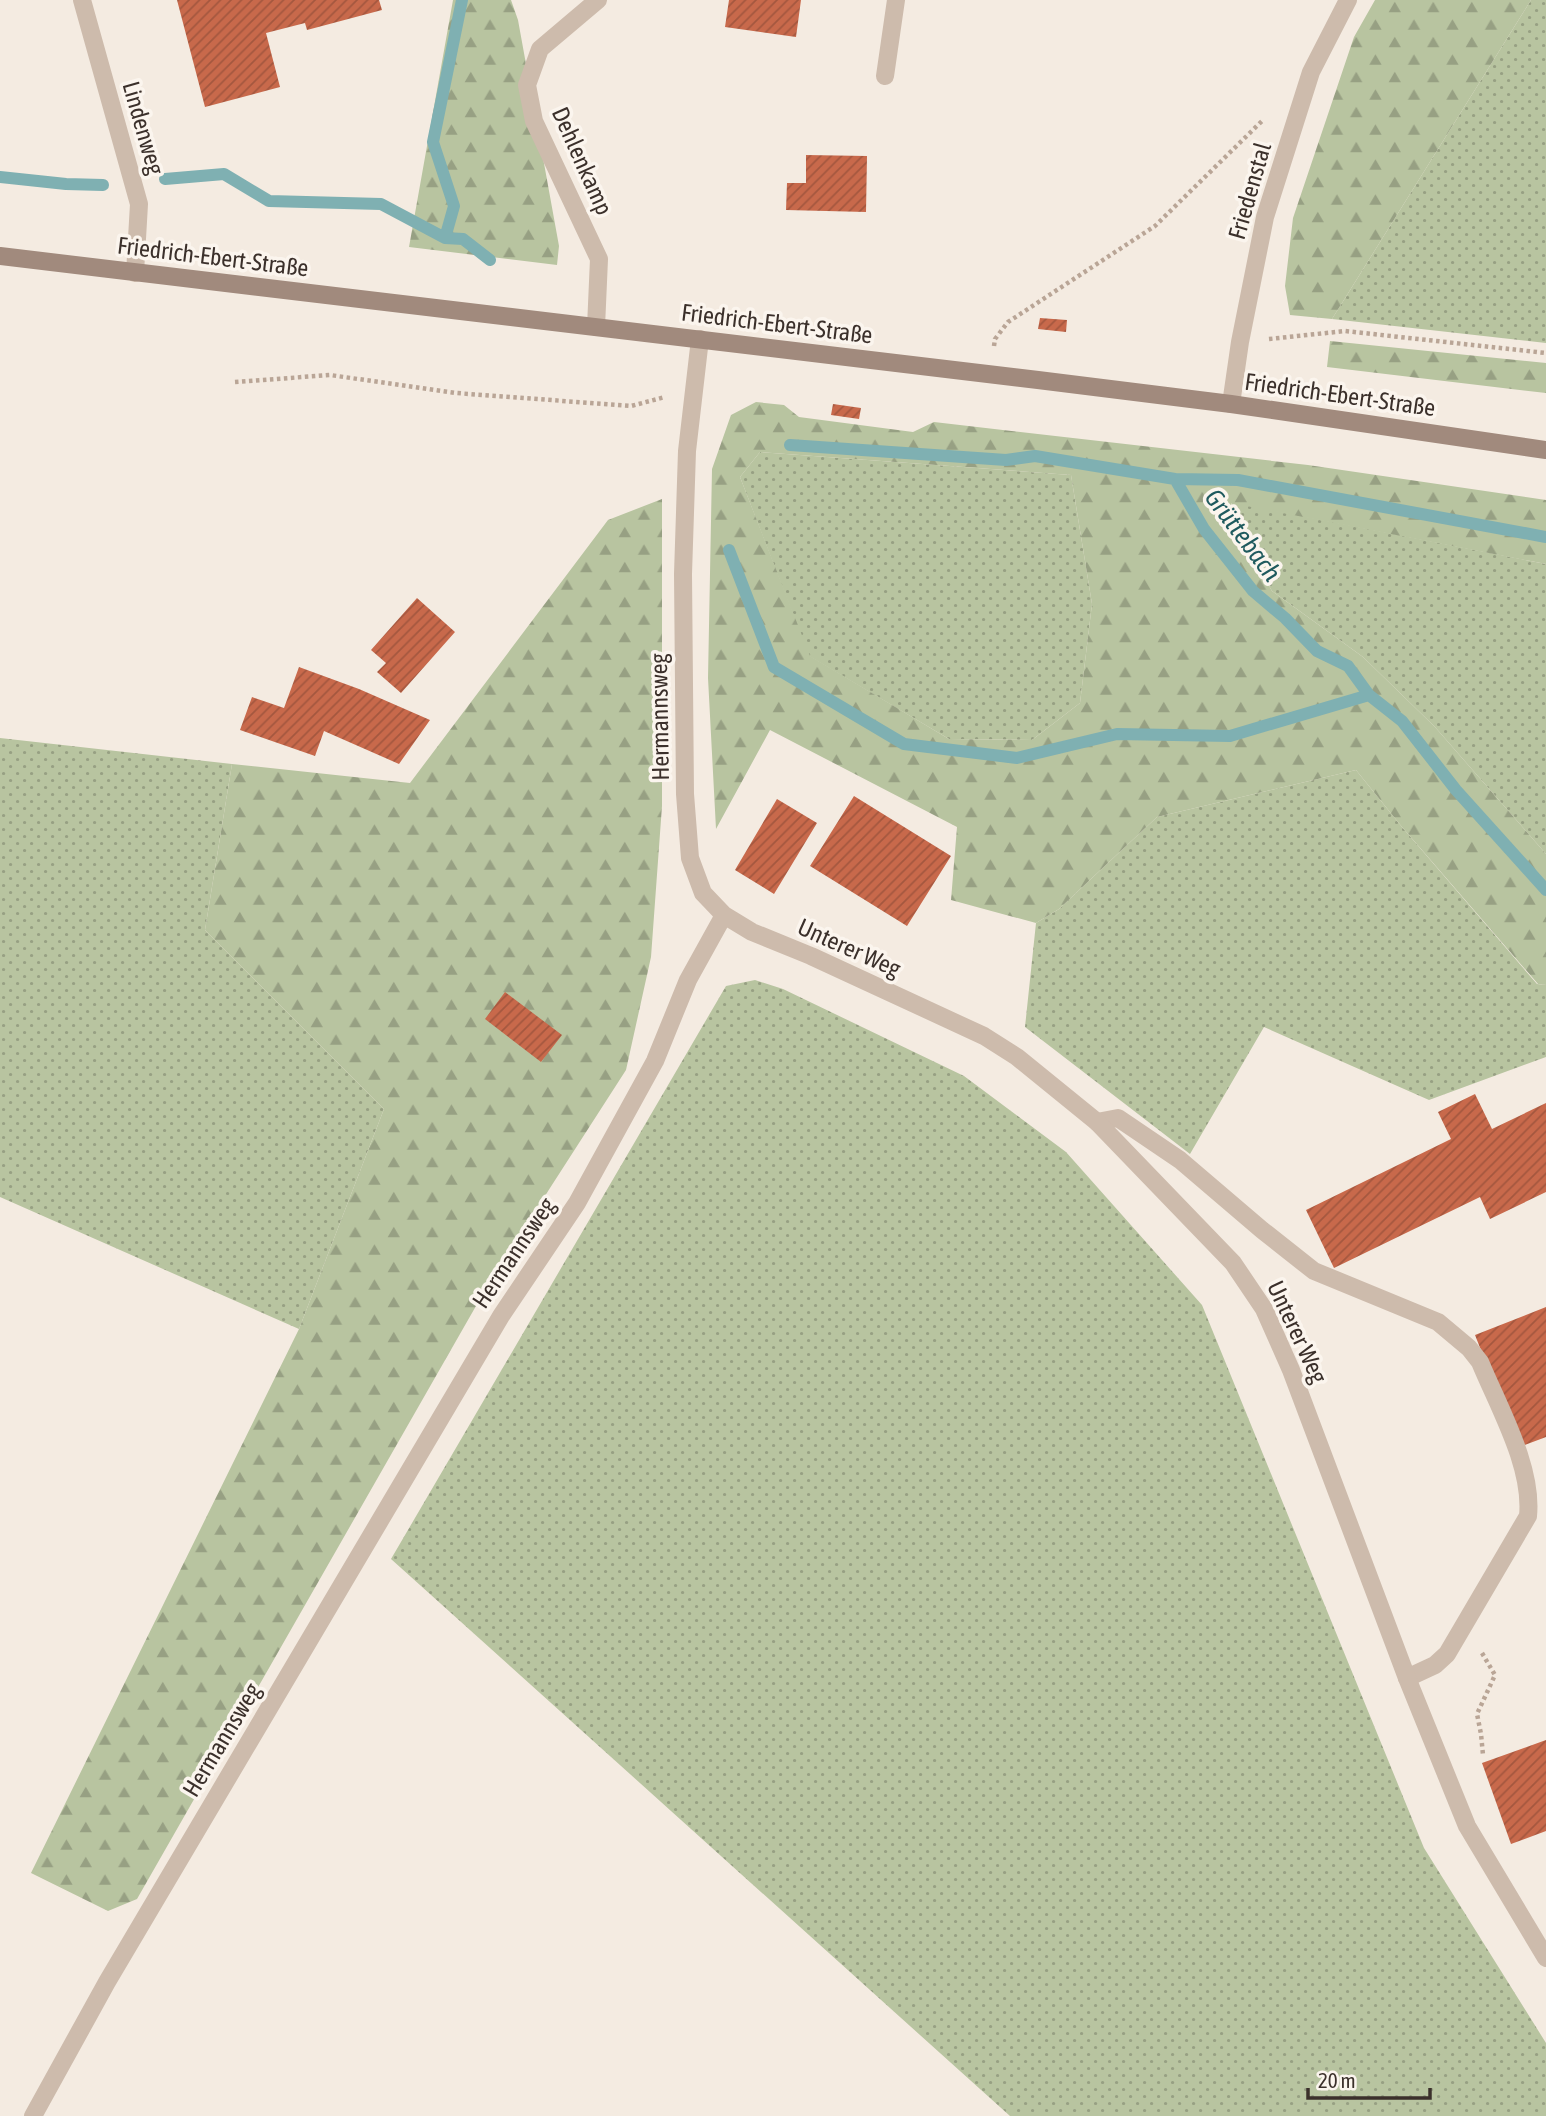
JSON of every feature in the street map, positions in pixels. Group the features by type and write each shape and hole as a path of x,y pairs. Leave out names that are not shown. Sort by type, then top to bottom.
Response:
{"main road":[{"name":"Friedrich-Ebert-Straße","path":"0,256 1231,404 1546,450"}],"street":[{"name":"Lindenweg","path":"82,0 139,204 135,272"},
{"name":"Dehlenkamp","path":"596,327 599,259 534,121 527,85 540,49 598,0"},
{"path":"886,76 896,0"},
{"name":"Friedenstal","path":"1231,404 1240,342 1265,216 1311,72 1348,0"},
{"name":"Hermannsweg","path":"33,2116 107,1982 501,1316 577,1203 655,1062 688,980 724,915 703,893 690,858 685,794 683,574 687,451 700,340"},
{"name":"Unterer Weg","path":"724,915 752,932 811,956 984,1036 1017,1057 1097,1122 1234,1263 1264,1309 1291,1370 1407,1678 1467,1826 1546,1958"},
{"path":"1097,1122 1118,1118 1180,1160 1314,1270 1438,1322 1469,1348 1480,1362 1527,1475 1530,1497 1528,1516 1447,1654 1434,1665 1407,1678"}],"path":[{"path":"988,374 995,339 1007,322 1154,226 1272,111"},
{"path":"1240,342 1345,331 1546,354"},
{"path":"235,382 330,375 456,393 631,406 694,389"},
{"path":"1457,1639 1484,1654 1495,1675 1477,1714 1483,1755"}],"green space":[{"path":"453,0 511,0 518,20 559,246 557,265 409,247"},
{"path":"1375,0 1531,0 1332,319 1290,315 1285,286 1293,218 1354,37"},
{"path":"1531,0 1546,0 1546,343 1332,319"},
{"path":"1330,341 1546,363 1546,393 1327,367"},
{"path":"756,402 784,405 799,417 913,432 934,422 1308,465 1546,500 1546,564 1231,503 1240,536 1272,591 1363,657 1435,727 1546,854 1546,985 1538,984 1356,770 1157,817 1059,909 1036,923 951,900 957,827 770,730 716,829 708,678 712,469 731,415","holes":["760,452 1071,475 1092,604 1080,703 1032,740 949,739 810,656 740,477"]},
{"path":"760,452 1071,475 1092,604 1080,703 1032,740 949,739 809,656 740,477"},
{"path":"662,499 662,806 651,957 626,1070 492,1278 137,1899 108,1911 31,1873 299,1329 384,1109 205,930 232,764 410,783 608,520"},
{"path":"1231,502 1546,564 1546,854 1435,727 1363,657 1272,591 1240,536"},
{"path":"0,738 232,764 205,930 384,1109 299,1329 0,1197"},
{"path":"1356,770 1537,984 1546,985 1546,1057 1429,1100 1264,1027 1190,1154 1025,1027 1036,923 1059,909 1157,817"},
{"path":"755,980 783,989 964,1076 1066,1152 1202,1305 1424,1848 1546,2043 1546,2116 1010,2116 391,1559 726,986"}],"building":[{"path":"177,0 379,0 382,10 307,30 305,23 266,33 280,87 205,107"},
{"path":"729,0 801,0 796,37 725,27"},
{"path":"806,155 867,156 866,212 786,210 787,183 806,183"},
{"path":"1040,318 1067,320 1066,332 1038,329"},
{"path":"833,404 861,408 859,419 831,415"},
{"path":"417,598 455,632 401,693 377,672 386,663 371,650"},
{"path":"299,667 359,689 430,720 399,764 324,731 315,756 240,730 252,697 284,708"},
{"path":"854,796 951,856 907,926 810,866"},
{"path":"777,799 817,823 774,894 735,870"},
{"path":"505,992 562,1035 541,1062 485,1019"},
{"path":"1475,1094 1492,1129 1546,1103 1546,1192 1490,1219 1480,1197 1334,1268 1306,1210 1451,1139 1438,1112"},
{"path":"1546,1307 1546,1437 1519,1447 1475,1335"},
{"path":"1546,1740 1546,1831 1511,1844 1482,1763"}],"waterway":[{"path":"445,238 454,206 433,142 462,0"},
{"name":"Grüttebach","path":"165,179 224,174 269,201 381,204 445,238 463,239 490,260"},
{"name":"Grüttebach","path":"0,177 103,185"},
{"name":"Grüttebach","path":"790,445 1006,460 1035,456 1175,479 1204,529 1253,591 1285,618 1317,651 1348,666 1369,695 1402,721 1456,790 1546,890"},
{"path":"1175,479 1238,480 1546,537"},
{"path":"729,550 774,667 904,744 1017,758 1117,734 1230,736 1369,695"}]}
